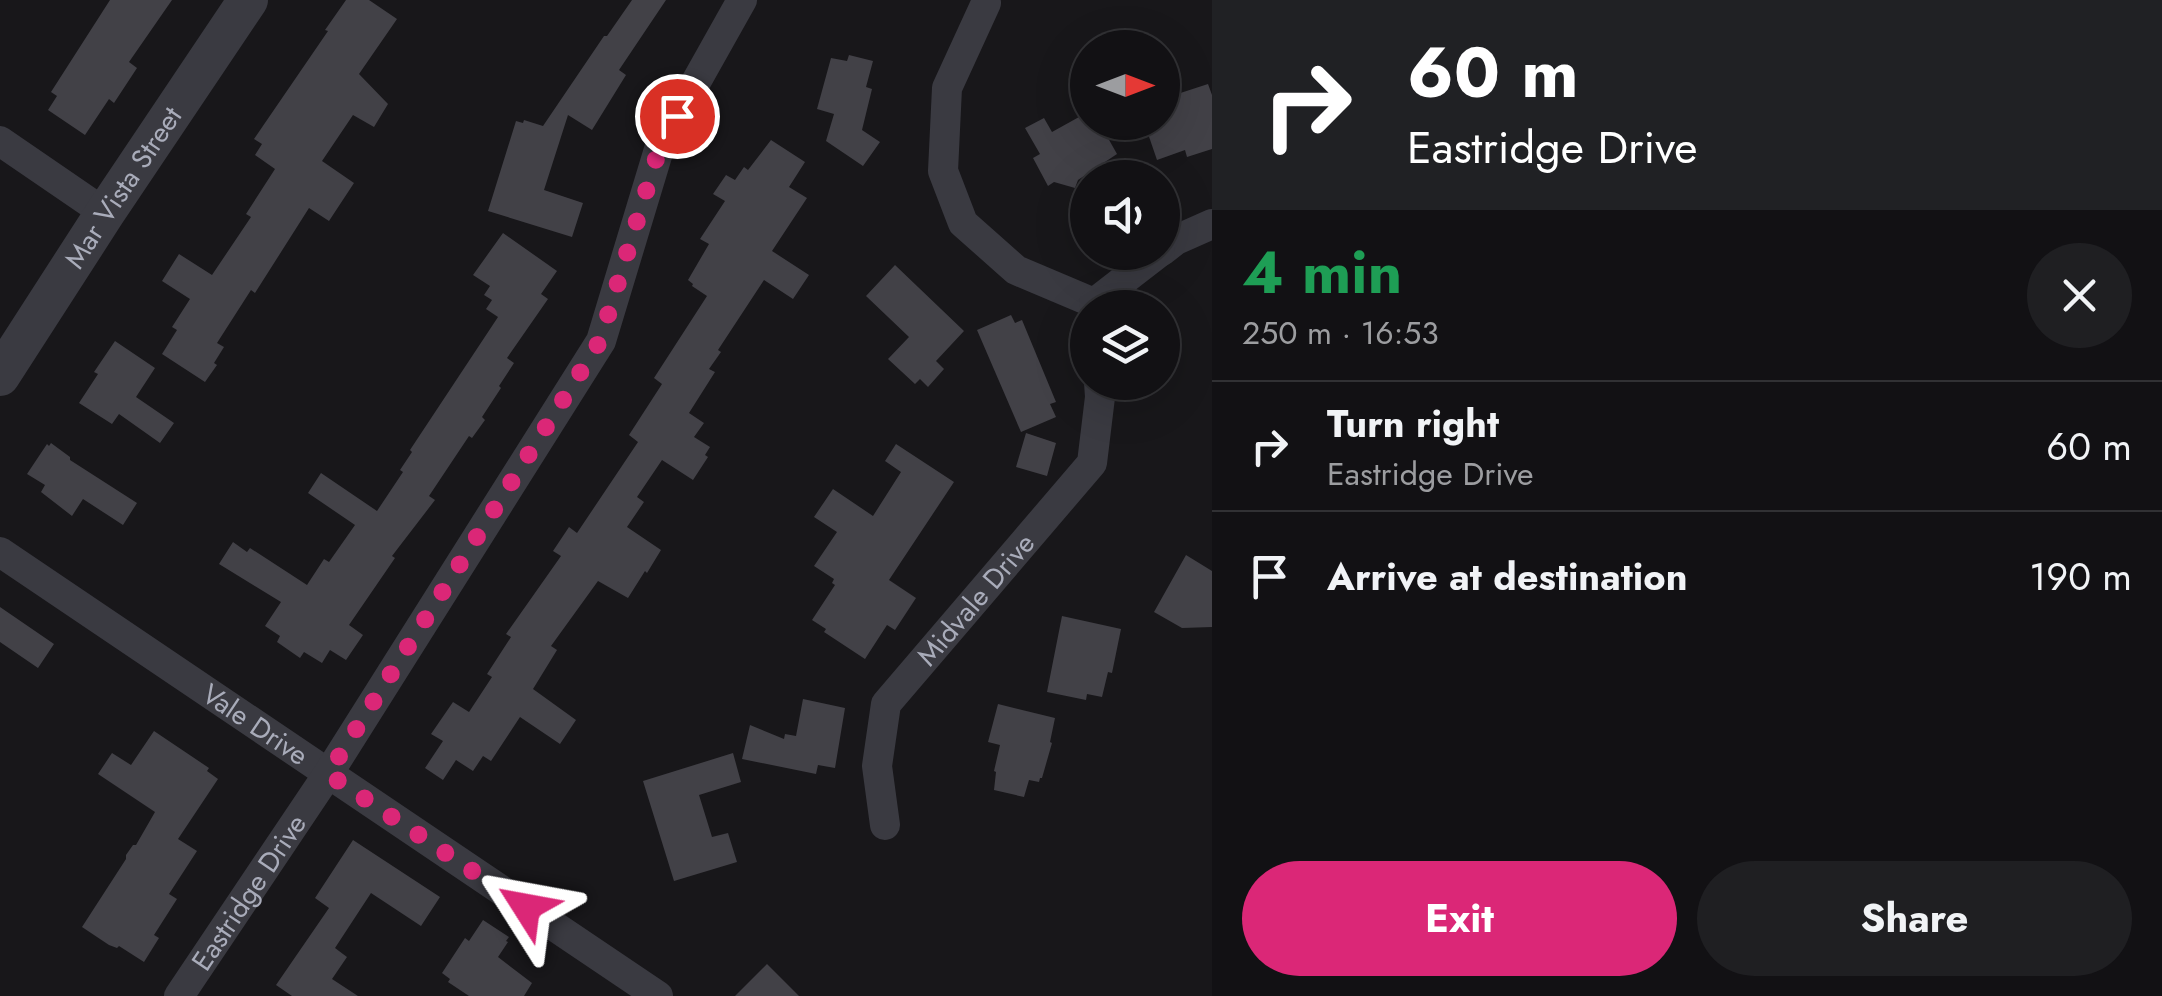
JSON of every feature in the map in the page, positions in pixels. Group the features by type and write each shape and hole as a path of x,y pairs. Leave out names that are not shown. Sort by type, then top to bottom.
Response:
{"street":[{"name":"Mar Vista Street","path":"0,376 248,0"},
{"name":"Eastridge Drive","path":"179,996 328,774 600,341 660,146 742,0"},
{"path":"986,1 947,88 943,171 963,223 1016,270 1070,294"},
{"path":"0,141 105,213"},
{"path":"1180,238 1212,224"},
{"path":"1114,290 1139,270"},
{"name":"Midvale Drive","path":"885,824 877,766 886,704 1092,463 1100,400"},
{"name":"Vale Drive","path":"0,552 658,996"}],"building":[{"path":"110,0 172,0 129,62 137,68 114,103 109,99 85,135 48,110 57,96 51,92"},
{"path":"346,0 369,0 397,19 359,74 388,104 374,127 353,115 322,161 354,183 329,221 309,208 255,293 251,290 217,343 224,347 205,382 162,354 177,330 172,327 190,299 162,281 179,254 212,275 251,217 246,214 275,169 255,155 262,144 254,139"},
{"path":"632,0 666,0 619,70 626,75 592,130 568,115 544,190 583,203 572,237 488,211 516,121 543,126"},
{"path":"849,55 873,61 866,87 872,89 862,130 880,142 863,166 826,141 834,114 817,109 831,58 847,61"},
{"path":"1208,84 1212,95 1212,149 1187,157 1185,150 1157,160 1150,140 1180,140 1180,93"},
{"path":"1044,118 1052,132 1070,122 1070,140 1109,140 1117,154 1108,160 1070,160 1070,187 1054,182 1048,186 1033,158 1040,154 1025,128"},
{"path":"771,140 805,162 789,187 807,198 772,251 809,275 793,299 764,280 718,350 721,352 709,369 715,372 689,413 704,423 694,437 710,447 693,480 662,460 637,497 644,502 627,527 661,550 647,573 628,598 598,581 551,646 557,650 533,689 576,720 560,744 520,717 491,761 483,756 473,771 456,760 443,780 425,768 443,741 431,734 453,702 469,712 511,637 506,634 561,556 553,551 569,527 577,533 638,442 629,435 662,384 654,378 707,296 688,280 709,244 700,239 725,201 713,194 726,175 735,180 744,167 748,170"},
{"path":"503,233 557,271 541,294 548,299 507,358 514,363 482,417 485,420 472,438 469,436 429,496 435,500 392,556 395,558 349,625 363,635 346,660 330,650 322,663 304,652 300,658 277,642 280,636 265,626 281,602 219,564 233,542 247,552 250,548 307,585 355,525 308,493 321,473 377,511 403,472 400,470 410,450 498,317 486,309 492,300 484,295 490,286 473,275"},
{"path":"895,265 964,331 936,361 944,369 928,387 920,379 915,384 888,359 909,337 866,296"},
{"path":"1011,315 1015,323 1022,320 1056,402 1050,404 1056,417 1021,432 977,330"},
{"path":"115,341 155,368 136,397 174,423 160,443 119,414 112,424 79,403"},
{"path":"1026,433 1056,443 1047,476 1016,467"},
{"path":"51,443 70,460 137,503 123,525 83,499 72,516 41,492 45,485 27,474"},
{"path":"896,444 954,482 889,580 916,598 895,630 887,625 865,659 812,620 835,585 834,579 814,566 837,532 814,517 833,489 873,516 901,472 885,461"},
{"path":"1186,555 1212,571 1212,627 1182,628 1154,612"},
{"path":"0,607 54,644 38,668 0,642"},
{"path":"1062,616 1121,629 1112,673 1108,672 1102,697 1087,694 1086,700 1047,692"},
{"path":"803,699 845,708 835,768 818,765 816,774 742,759 750,725 784,739 785,734 796,736"},
{"path":"998,704 1055,718 1042,778 1039,782 1029,780 1024,797 994,790 1000,745 988,742"},
{"path":"154,731 209,768 207,771 218,779 178,839 197,851 169,894 177,899 154,935 159,938 144,962 82,927 155,812 98,774 112,753 131,765"},
{"path":"733,753 741,782 699,795 712,837 728,833 737,862 674,881 643,781"},
{"path":"353,840 440,897 421,926 371,893 335,948 347,957 332,979 358,996 292,996 276,985 329,908 315,898"},
{"path":"483,920 509,937 498,957 532,983 524,996 469,996 442,973 465,938 469,941"},
{"path":"767,964 799,996 735,996"}],"route":[{"path":"526,907 328,774 600,341 660,146 677,116"}]}
